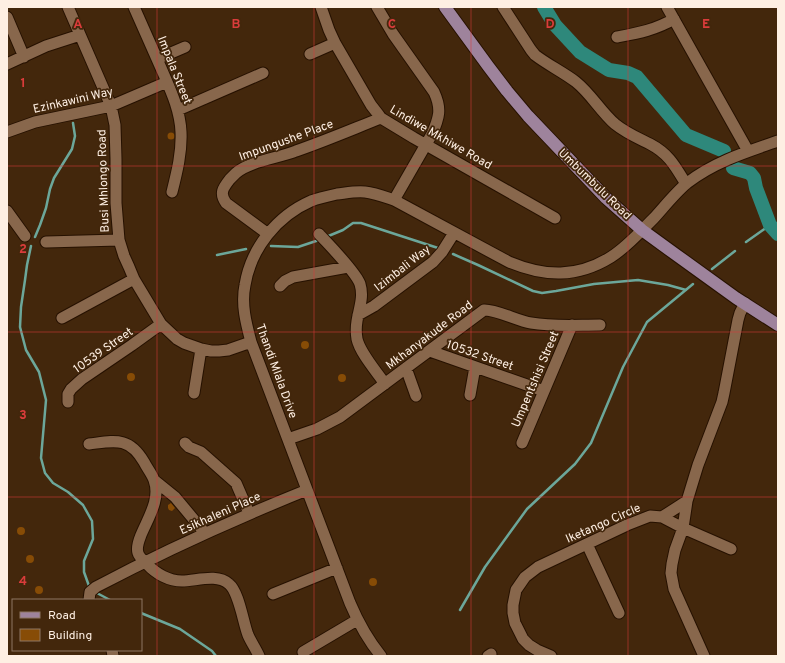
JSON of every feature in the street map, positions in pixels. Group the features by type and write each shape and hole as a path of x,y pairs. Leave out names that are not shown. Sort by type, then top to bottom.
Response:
{"main road":[{"name":"Umbumbulu Road","path":"445,7 507,91 528,116 606,198 642,230 745,304 778,325"}],"street":[{"name":"Busi Mhlongo Road","path":"68,7 111,106 115,125 116,203 119,240 134,279 161,324 177,339 188,345 210,351 228,350 251,342"},
{"name":"Impala Street","path":"134,7 158,60 178,110 181,131 180,152 172,192"},
{"name":"Lindiwe Mkhiwe Road","path":"321,7 334,43 374,110 382,118 414,138 555,218"},
{"path":"376,7 392,34 434,92 439,110 437,123 427,144 394,200"},
{"path":"503,7 531,50 536,55 582,88 608,118 622,129 651,144 665,154 671,160 686,184"},
{"path":"667,7 748,151"},
{"path":"7,17 24,56"},
{"path":"617,37 651,30 674,19"},
{"path":"7,64 46,46 80,35"},
{"path":"310,54 334,43"},
{"path":"158,60 185,47"},
{"path":"178,110 263,73"},
{"name":"Ezinkawini Way","path":"7,132 35,122 111,106 167,82"},
{"name":"Impungushe Place","path":"268,234 226,203 223,199 222,190 236,172 253,164 295,152 382,118"},
{"name":"Thandi Mlala Drive","path":"381,656 366,636 357,620 251,342 244,317 245,285 249,268 255,253 268,234 283,219 298,208 312,201 343,193 365,192 394,200 509,262 524,268 545,273 558,273 584,269 595,265 623,248 686,184 708,169 748,151 778,141"},
{"path":"7,211 25,236"},
{"name":"Izimbali Way","path":"358,315 379,303 433,262 442,252 454,233"},
{"path":"319,234 359,282 362,296 356,329 358,344 385,384"},
{"path":"46,242 119,240"},
{"path":"280,286 285,280 293,277 348,267"},
{"path":"62,318 134,279"},
{"path":"704,656 677,596 671,573 672,558 683,528 687,501 698,465 722,402 728,378 738,320 745,304"},
{"name":"Mkhanyakude Road","path":"288,439 330,423 350,410 484,310 491,310 530,323 600,325"},
{"name":"10539 Street","path":"68,402 68,394 70,390 82,379 161,324"},
{"name":"Umpentshisi Street","path":"522,443 572,325"},
{"path":"194,393 201,349"},
{"name":"10532 Street","path":"430,351 544,391"},
{"path":"470,396 475,367"},
{"path":"406,368 416,396"},
{"path":"89,444 118,441 132,446 154,480 156,487 156,498 138,549 140,556 155,572 168,578 187,581 214,579 226,581 235,592 248,634 259,656"},
{"path":"185,442 191,448 201,452 236,483 249,513"},
{"path":"154,480 175,497 205,533"},
{"name":"Esikhaleni Place","path":"88,599 90,592 96,587 145,562 249,513 307,490"},
{"path":"687,501 662,517 683,528 731,548"},
{"name":"Iketango Circle","path":"551,656 529,645 523,639 515,623 513,605 516,590 525,577 538,566 644,518 655,515 662,517"},
{"path":"587,544 619,613"},
{"path":"273,594 337,568"},
{"path":"303,652 357,620"}],"building":[{"path":"171,132 174,133 174,139 171,140 168,139 167,136 168,133"},
{"path":"305,341 308,342 308,348 305,349 302,348 301,345 302,342"},
{"path":"131,373 134,374 134,380 131,381 128,380 127,377 128,374"},
{"path":"342,374 345,375 345,381 342,382 339,381 338,378 339,375"},
{"path":"171,503 175,508 172,511 168,508 168,505"},
{"path":"21,527 24,528 24,534 21,535 18,534 17,531 18,528"},
{"path":"30,555 33,556 33,562 30,563 27,562 26,559 27,556"},
{"path":"373,578 376,579 376,585 373,586 370,585 369,582 370,579"},
{"path":"39,586 42,587 42,593 39,594 36,593 35,590 36,587"}],"waterway":[{"path":"544,7 555,25 580,52 609,70 628,73 637,77 686,135 724,151"},
{"path":"35,237 46,208 54,178 72,149 75,136 73,123"},
{"path":"733,168 750,173 754,178 756,188 770,225 778,234"},
{"path":"326,237 343,230 353,223 361,223 438,248"},
{"path":"746,242 770,225"},
{"path":"271,246 298,247 319,240"},
{"path":"31,246 21,307 20,327 26,350 39,372 46,400 41,458 45,473 53,483 68,492 83,505 92,521 93,539 84,561 84,572 89,586"},
{"path":"217,255 246,249"},
{"path":"712,269 735,251"},
{"path":"453,254 533,291 542,293 594,284 638,280 668,285 686,290"},
{"path":"460,610 485,567 527,509 575,464 591,443 623,367 647,322 693,284"},
{"path":"95,592 108,599"},
{"path":"142,613 180,629 212,651 216,656"}]}
